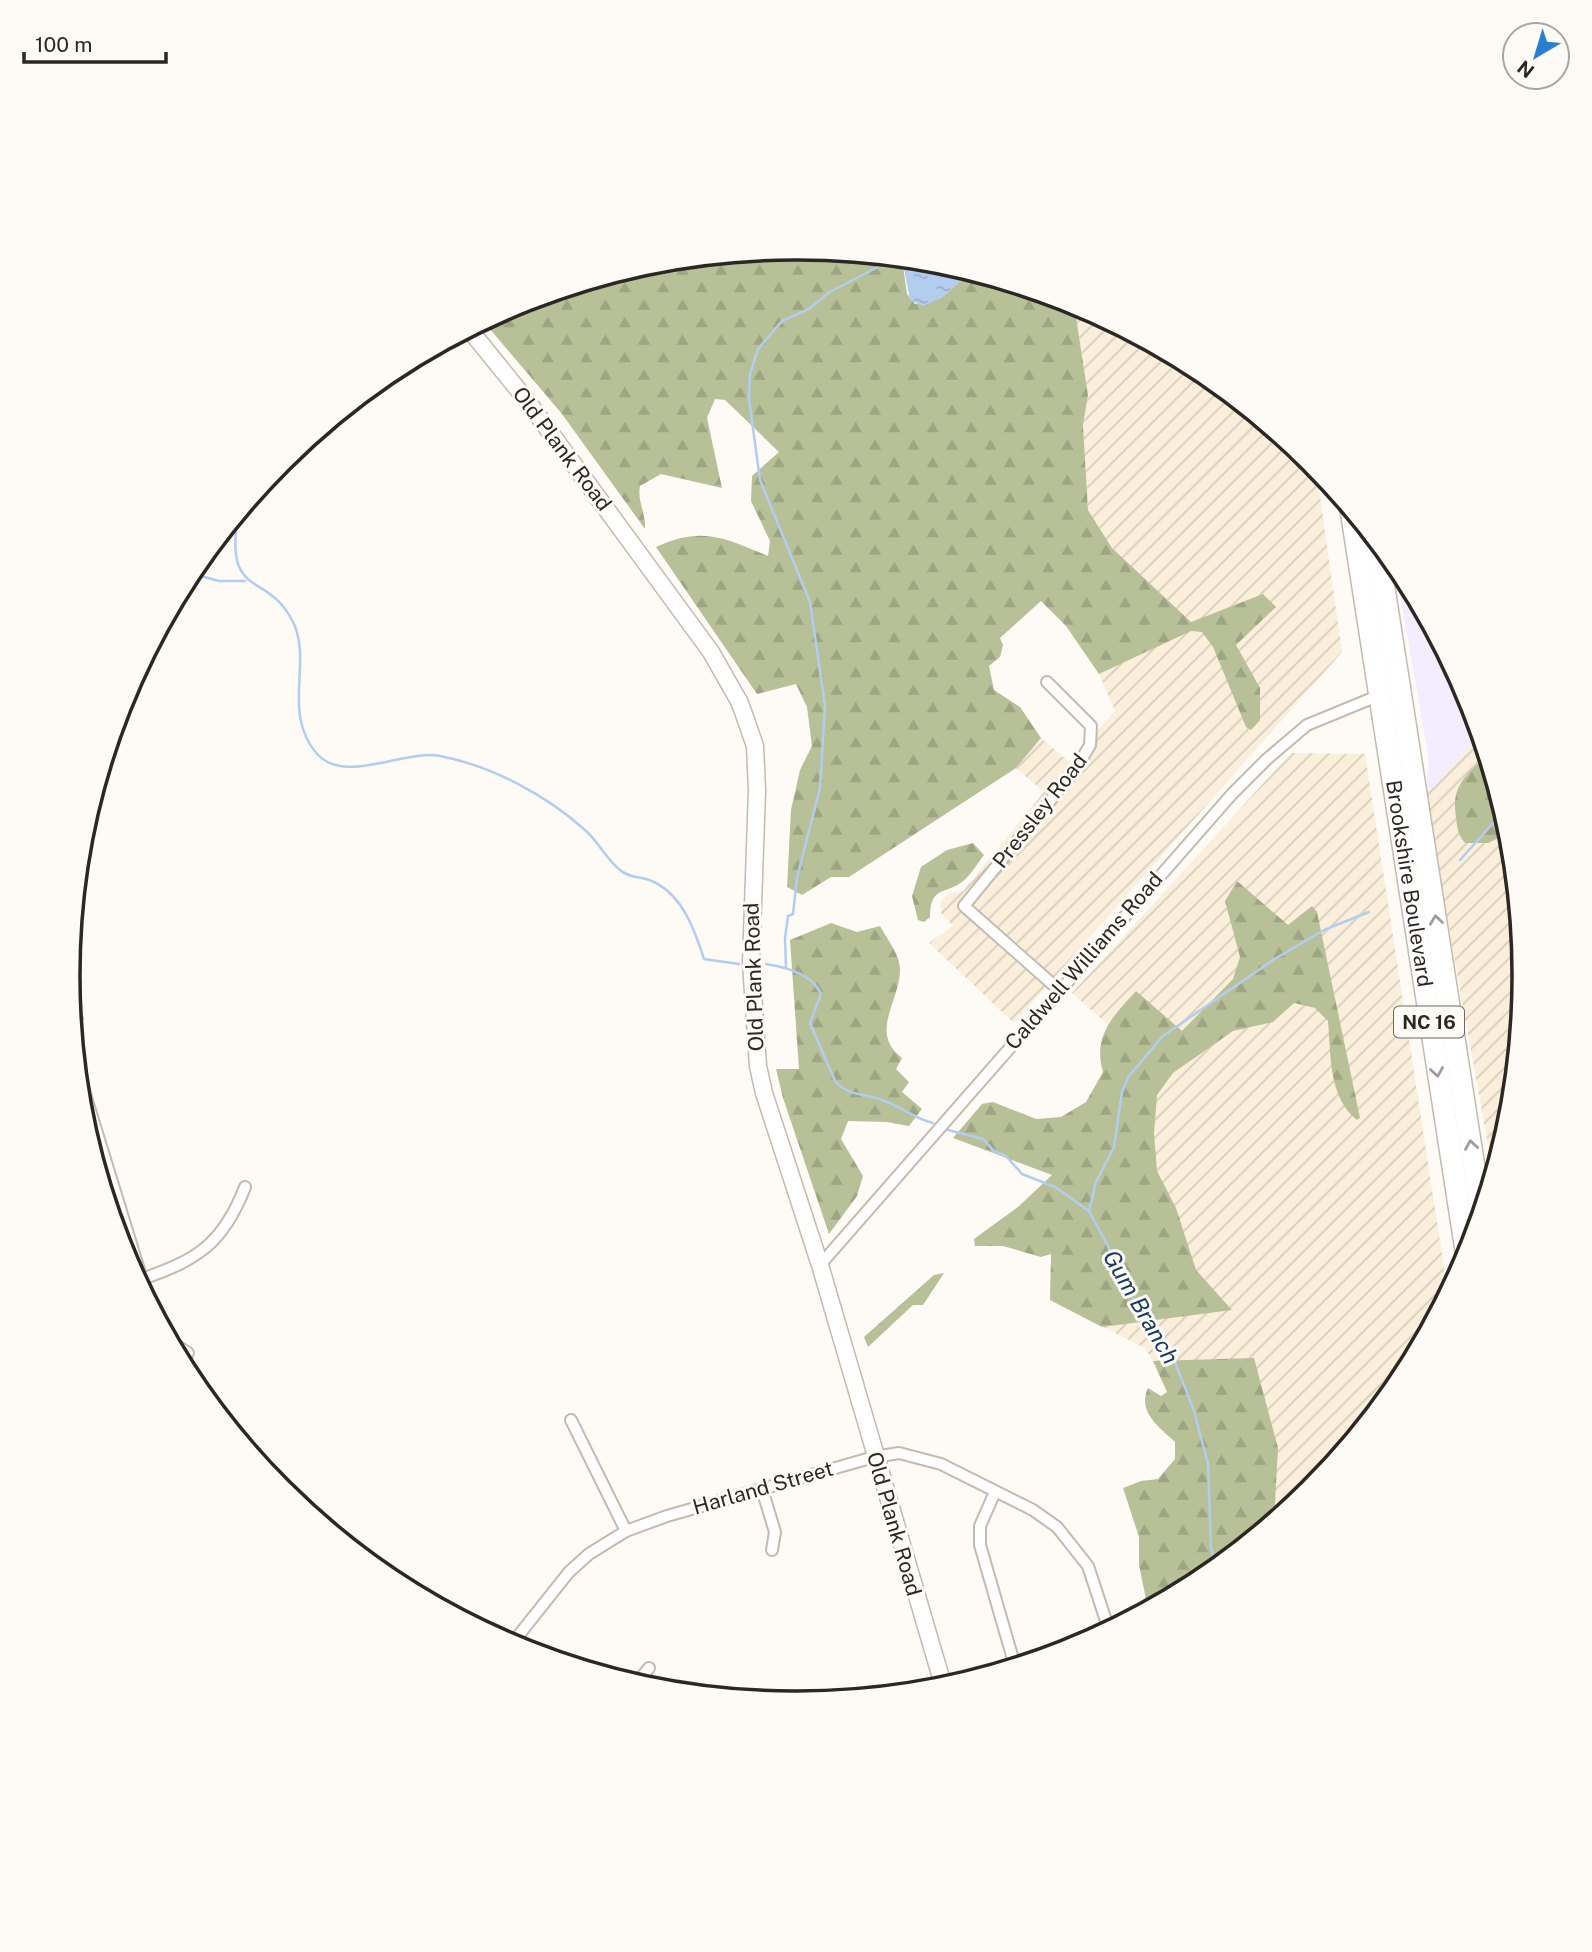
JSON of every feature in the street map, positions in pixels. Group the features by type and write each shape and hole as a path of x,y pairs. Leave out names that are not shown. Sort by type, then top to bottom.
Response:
{"highway":[{"name":"Brookshire Boulevard","path":"1370,548 1365,601 1463,1234"},
{"name":"Brookshire Boulevard","path":"1372,551 1400,682 1478,1192"},
{"path":"1365,601 1377,624 1386,677 1400,682"},
{"path":"1380,695 1388,705 1397,760 1425,847"}],"street":[{"name":"Old Plank Road","path":"475,337 528,402 711,652 731,685 748,722 757,765 751,928 758,1066 768,1110 820,1265 874,1457 941,1677"},
{"name":"Pressley Road","path":"1047,682 1091,726 1090,745 1076,769 964,906 1059,990"},
{"name":"Caldwell Williams Road","path":"820,1265 1151,883 1267,759 1315,721 1380,695"},
{"path":"147,1277 184,1264 212,1242 237,1206 245,1187"},
{"path":"571,1420 626,1531"},
{"name":"Harland Street","path":"519,1635 569,1572 626,1531 762,1489 874,1457 899,1453 917,1456 1033,1510 1072,1542 1088,1566 1106,1621"},
{"path":"762,1489 775,1532 772,1550"},
{"path":"995,1492 980,1526 980,1545 1013,1658"},
{"path":"643,1675 649,1668"}],"shaded area":[{"path":"1076,318 1154,356 1194,381 1232,408 1302,470 1319,488 1342,652 1014,1023 929,943 953,926 941,913 941,901 949,893 963,891 1044,792 1016,768 1041,738 1069,762 1115,711 1099,674 1197,628 1112,548 1088,510 1083,425 1088,395"},
{"path":"1399,592 1438,660 1473,743 1425,796 1429,760"},
{"path":"1473,743 1498,836 1510,929 1512,976 1505,1069 1489,1152 1425,796"},
{"path":"1291,753 1365,754 1445,1276 1416,1334 1364,1412 1302,1482 1236,1541 1247,1515 1145,1348 1050,1300 1052,1247 1129,1043 1072,993"}],"green space":[{"path":"749,262 843,262 903,269 907,294 915,304 941,298 962,280 1026,298 1070,315 1076,318 1088,395 1083,425 1088,510 1112,548 1191,622 1263,594 1276,607 1236,645 1260,688 1260,720 1251,730 1246,727 1213,647 1202,632 1191,631 1099,674 1066,626 1041,601 1000,638 1003,645 1000,657 989,666 994,690 1020,707 1041,738 1016,768 849,877 831,877 802,895 787,887 791,810 800,770 812,746 807,707 796,684 757,694 656,547 687,537 713,537 768,556 770,541 751,501 752,476 779,452 725,400 715,399 707,418 722,488 661,474 640,486 645,529 562,414 490,329 566,298 656,274"},
{"path":"1479,763 1498,836 1488,843 1465,843 1457,828 1456,797 1461,783"},
{"path":"973,843 984,855 962,882 936,895 930,917 924,922 918,920 912,896 921,867 947,850"},
{"path":"1237,881 1288,925 1312,906 1317,912 1360,1118 1357,1120 1348,1110 1336,1087 1328,1021 1315,1008 1294,1003 1273,1022 1233,1031 1173,1073 1157,1095 1154,1133 1157,1171 1176,1208 1196,1270 1232,1310 1102,1327 1050,1300 1051,1254 1041,1257 1003,1246 975,1246 974,1239 1018,1207 1052,1175 953,1138 982,1104 993,1102 1036,1119 1061,1117 1086,1102 1103,1072 1100,1048 1107,1027 1136,991 1182,1031 1233,979 1240,957 1225,901"},
{"path":"831,923 857,932 880,926 896,954 900,971 888,1017 888,1038 892,1048 902,1058 896,1069 909,1082 902,1092 922,1109 909,1126 887,1122 848,1121 841,1139 863,1176 857,1196 829,1234 783,1098 776,1069 799,1069 790,940"},
{"path":"944,1273 923,1305 913,1305 868,1347 864,1337 934,1275"},
{"path":"1254,1358 1278,1448 1275,1508 1232,1544 1146,1600 1139,1565 1139,1537 1123,1488 1141,1481 1158,1479 1175,1459 1175,1442 1151,1418 1145,1404 1148,1388 1161,1396 1167,1392 1153,1361"}],"water":[{"path":"904,269 962,280 941,298 923,306 910,300"}],"waterway":[{"path":"786,967 785,938 788,916 793,914 797,878 820,788 825,706 810,602 760,480 749,399 750,374 758,349 782,321 809,309 828,293 880,266"},
{"path":"236,530 237,561 242,573 283,606 293,622 300,654 301,721 306,738 317,754 329,763 343,766 376,764 426,755 440,756 479,767 517,784 570,817 590,834 610,861 624,873 654,882 673,896 692,926 704,959 739,964"},
{"path":"202,576 219,581 245,581"},
{"path":"1460,860 1494,822"},
{"path":"1089,1211 1096,1182 1114,1147 1122,1092 1129,1076 1163,1036 1273,960 1324,930 1369,912"},
{"name":"Gum Branch","path":"766,964 798,973 817,987 821,994 810,1023 835,1081 840,1086 889,1103 933,1123"},
{"name":"Gum Branch","path":"948,1130 983,1139 994,1151 1006,1156 1022,1174 1055,1187 1089,1211 1108,1246 1124,1287 1168,1344 1194,1411 1208,1464 1211,1548 1214,1557"}]}
